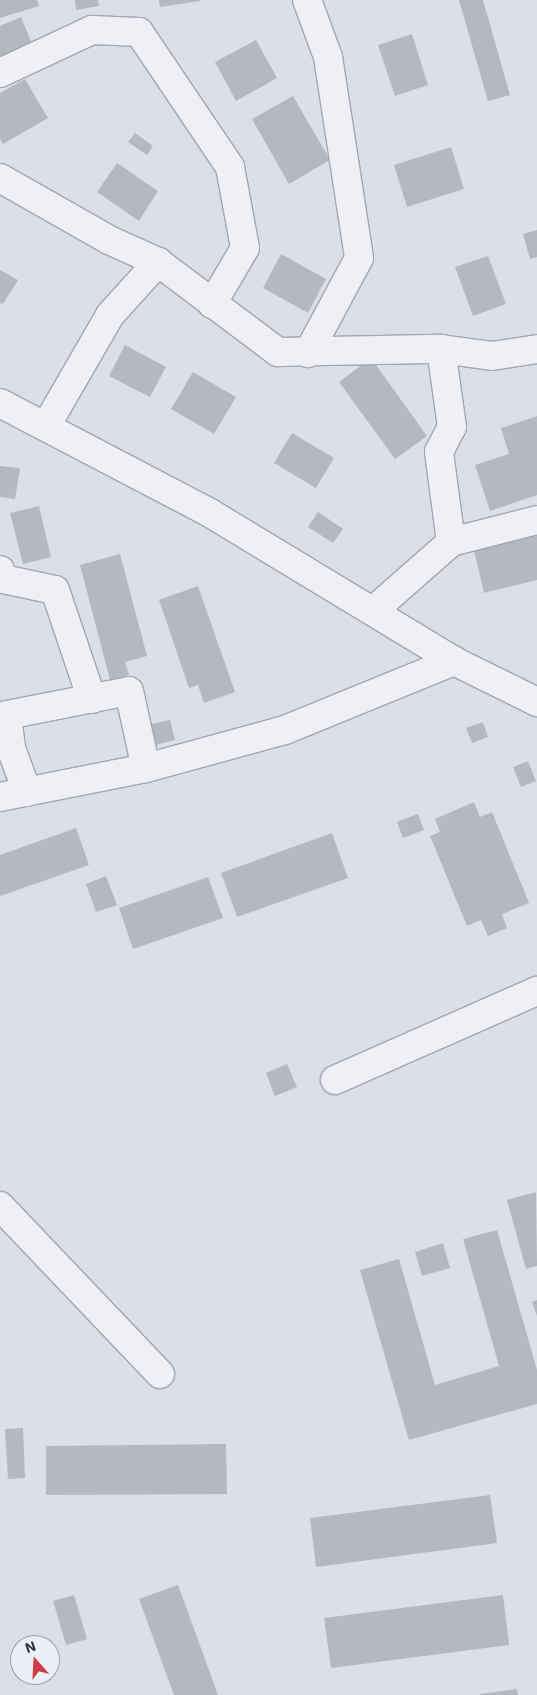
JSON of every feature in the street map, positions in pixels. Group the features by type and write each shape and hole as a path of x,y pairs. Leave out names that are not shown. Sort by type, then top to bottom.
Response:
{"street":[{"path":"307,0 328,57 359,258 308,353"},
{"path":"0,73 92,30 139,32 230,166 245,248 212,304"},
{"path":"0,178 109,240 158,262 278,352 308,353 441,349 492,356 537,350"},
{"path":"46,426 110,315 158,262"},
{"path":"441,349 452,427 439,452 451,542"},
{"path":"0,403 210,513 374,610 454,661 537,702"},
{"path":"374,610 451,542 537,520"},
{"path":"0,570 4,579 55,590 92,698"},
{"path":"0,797 146,768 285,730 454,661"},
{"path":"27,792 6,746 7,715 129,691 146,768"},
{"path":"335,1080 537,991"},
{"path":"0,1206 160,1374"}],"building":[{"path":"0,0 37,0 39,6 0,18"},
{"path":"75,0 98,0 99,6 76,10"},
{"path":"159,0 200,0 200,1 160,7"},
{"path":"459,0 483,0 510,95 488,101"},
{"path":"21,17 33,46 0,59 0,26"},
{"path":"412,34 428,85 395,96 378,45"},
{"path":"256,40 277,78 236,101 215,62"},
{"path":"25,79 48,118 3,144 0,139 0,93"},
{"path":"293,96 330,160 289,184 252,119"},
{"path":"135,133 153,146 147,155 128,142"},
{"path":"451,147 464,189 407,207 394,165"},
{"path":"117,163 158,191 139,221 97,192"},
{"path":"537,230 537,257 530,259 523,234"},
{"path":"281,254 326,279 308,313 263,288"},
{"path":"488,256 506,304 473,316 455,267"},
{"path":"0,270 18,280 3,304 0,303"},
{"path":"125,345 166,367 150,397 109,376"},
{"path":"371,358 427,436 395,459 339,382"},
{"path":"193,372 236,397 214,434 171,409"},
{"path":"537,416 537,495 490,511 475,465 509,454 501,428"},
{"path":"292,433 334,458 316,488 274,463"},
{"path":"0,466 20,468 15,499 0,497"},
{"path":"39,506 51,557 23,564 10,513"},
{"path":"318,512 343,529 333,543 308,527"},
{"path":"537,535 537,580 484,593 474,550"},
{"path":"120,554 147,656 125,662 129,675 110,680 80,565"},
{"path":"198,586 235,692 204,703 198,685 189,688 159,600"},
{"path":"170,720 175,740 156,745 151,724"},
{"path":"483,722 488,737 472,743 466,728"},
{"path":"528,761 536,781 521,787 513,767"},
{"path":"474,802 480,817 492,812 529,903 502,914 507,928 488,936 481,920 467,926 430,836 440,832 435,819"},
{"path":"418,814 424,830 403,838 397,822"},
{"path":"76,828 89,865 0,896 0,855"},
{"path":"332,833 348,878 237,917 221,873"},
{"path":"106,876 117,905 96,912 86,884"},
{"path":"208,877 223,918 133,949 119,908"},
{"path":"287,1064 297,1087 275,1096 266,1073"},
{"path":"536,1192 537,1266 526,1269 507,1200"},
{"path":"497,1230 537,1370 537,1404 409,1440 360,1270 399,1259 435,1385 499,1366 463,1239"},
{"path":"443,1243 450,1268 422,1276 415,1252"},
{"path":"537,1300 537,1316 532,1302"},
{"path":"23,1428 25,1478 8,1479 5,1429"},
{"path":"226,1444 227,1494 46,1495 46,1446"},
{"path":"490,1495 497,1543 316,1567 310,1518"},
{"path":"178,1585 218,1695 174,1695 139,1599"},
{"path":"74,1595 87,1639 66,1645 53,1601"},
{"path":"503,1595 509,1645 331,1668 324,1618"},
{"path":"517,1689 518,1695 480,1695 480,1694"}]}
